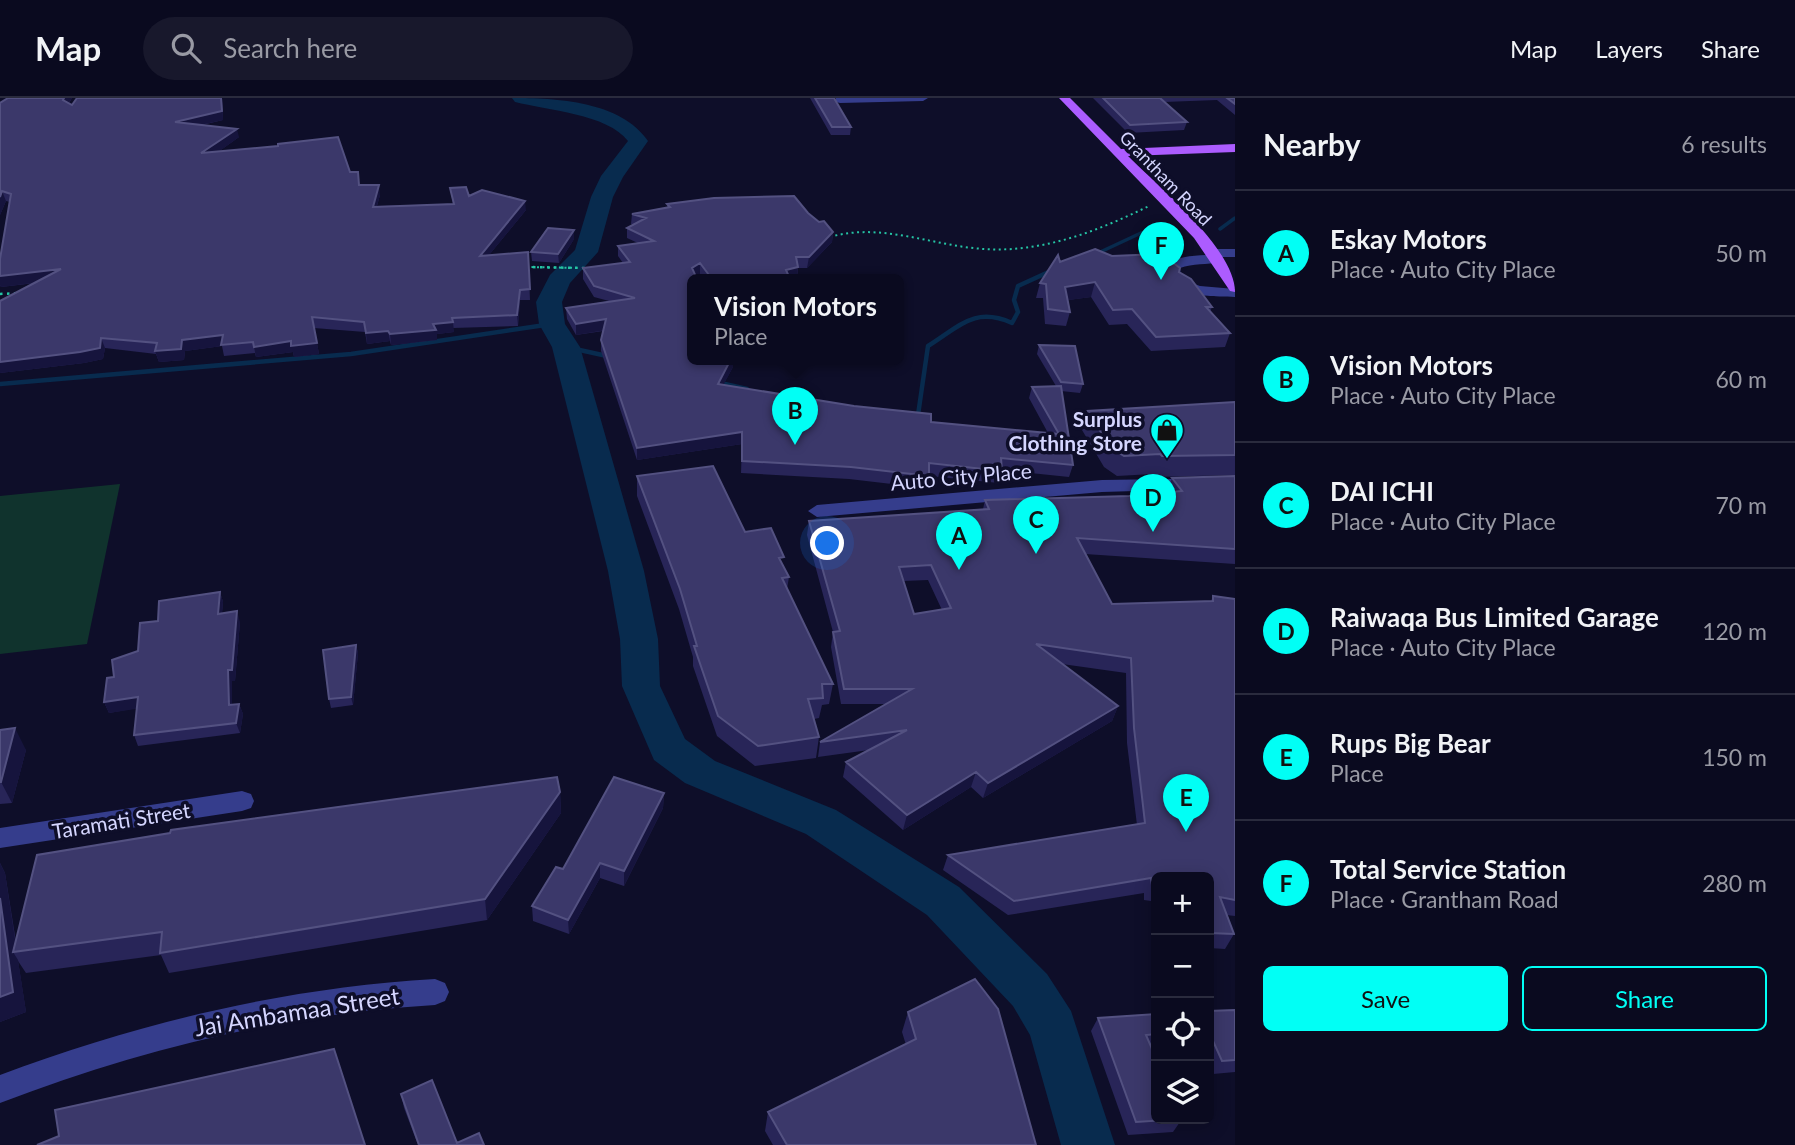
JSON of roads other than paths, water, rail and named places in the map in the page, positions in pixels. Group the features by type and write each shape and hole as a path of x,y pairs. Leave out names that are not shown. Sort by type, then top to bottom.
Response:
{"main road":[{"name":"Grantham Road","path":"1064,98 1199,235 1235,291"},
{"path":"1117,153 1235,148"}],"street":[{"path":"840,100 923,98"},
{"path":"1235,253 1185,261 1172,267 1180,280 1198,290 1235,291"},
{"name":"Auto City Place","path":"817,511 1102,486 1235,483"},
{"name":"Taramati Street","path":"0,838 242,801"},
{"name":"Jai Ambamaa Street","path":"0,1089 68,1062 215,1020 382,994 435,992"}],"waterway":[{"path":"522,98 604,118 631,132 638,141 612,176 602,197 586,252 559,280 549,302 552,324 566,347 626,571 639,639 641,686 669,749 700,772 821,822 943,901 1030,990 1053,1027 1088,1145"},
{"path":"1220,229 1235,218"},
{"path":"1096,254 1141,233 1159,229"},
{"path":"913,415 918,415 928,346 958,326 977,318 999,318 1012,323 1018,312 1014,300 1018,286 1053,270"},
{"path":"0,384 351,354 552,324"},
{"path":"566,347 607,356"},
{"path":"716,382 747,389"}],"place":[{"name":"Total Service Station","path":"1161,280"},
{"name":"Vision Motors","path":"795,445"},
{"name":"Surplus Clothing Store","path":"1167,460"},
{"name":"Raiwaqa Bus Limited Garage","path":"1153,532"},
{"name":"DAI ICHI","path":"1036,554"},
{"name":"Eskay Motors","path":"959,570"},
{"name":"Rups Big Bear","path":"1186,832"}]}
